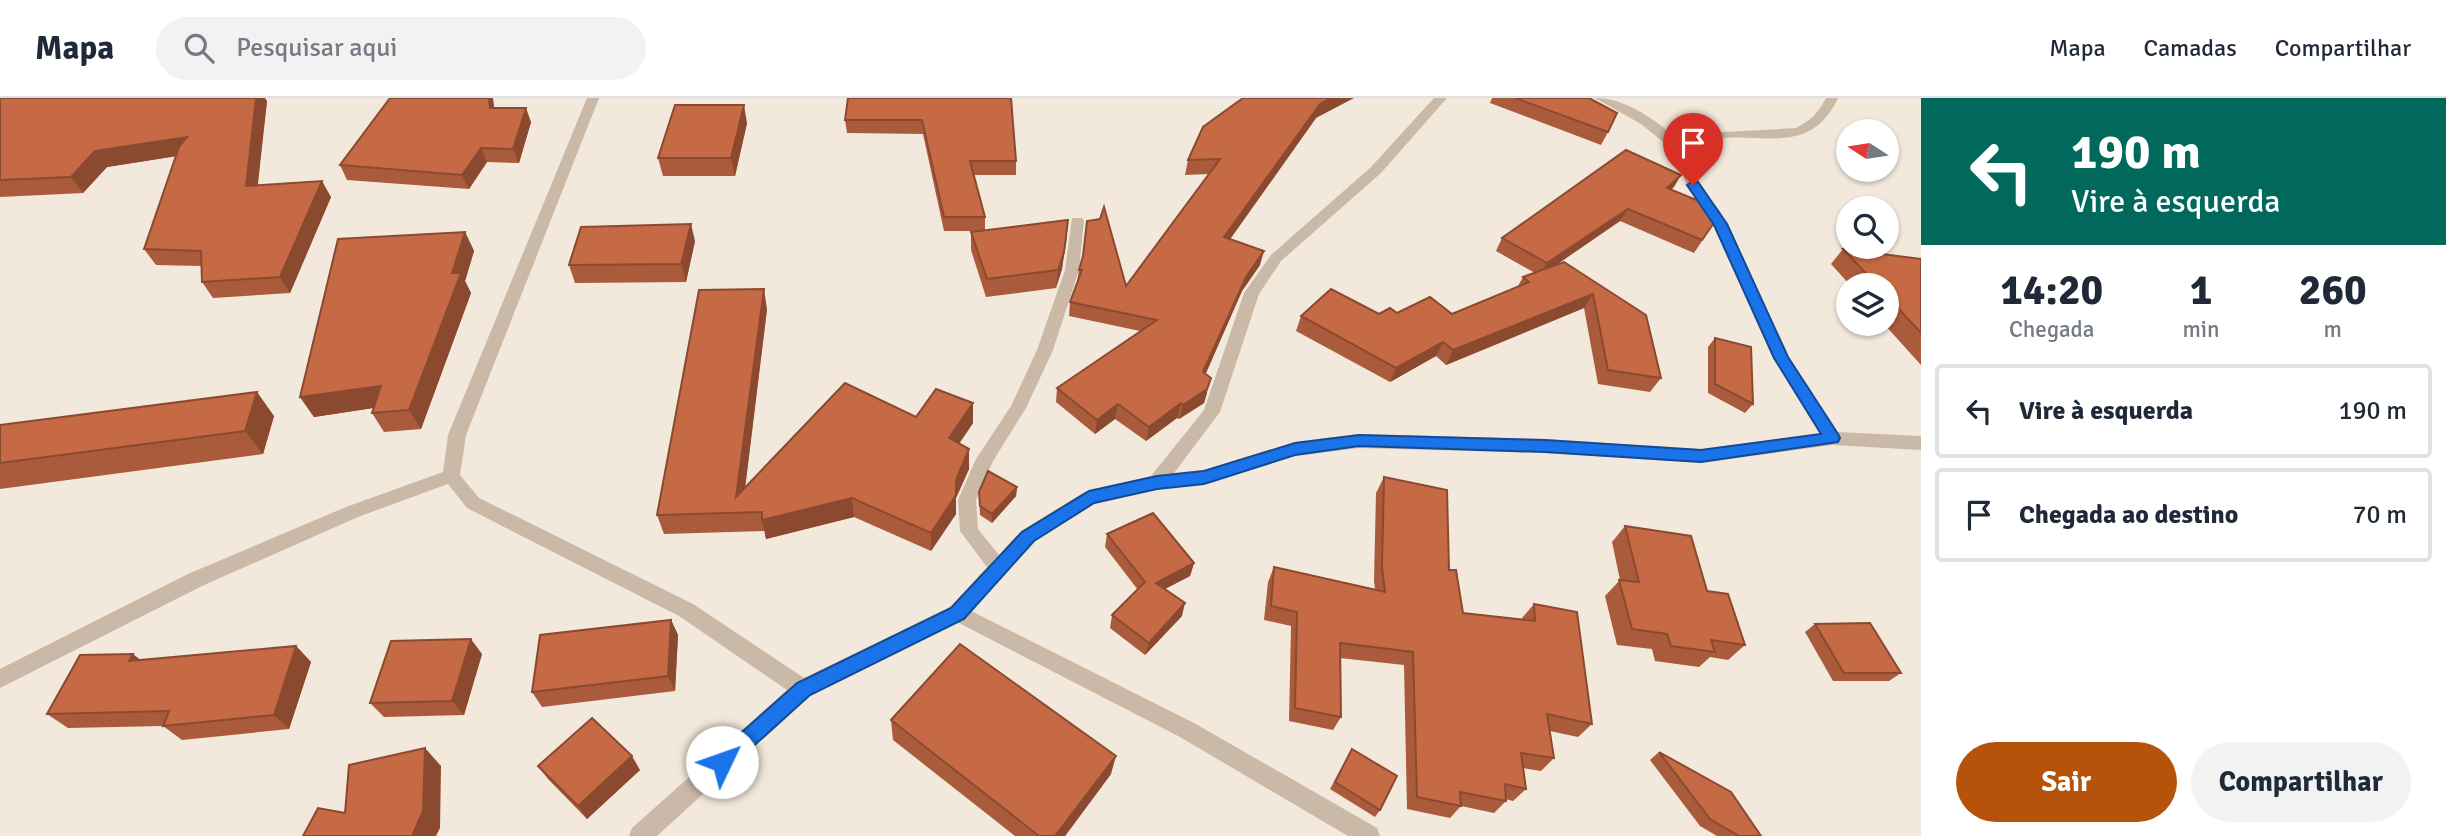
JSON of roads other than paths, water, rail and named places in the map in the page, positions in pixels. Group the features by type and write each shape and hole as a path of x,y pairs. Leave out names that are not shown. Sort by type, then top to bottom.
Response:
{"street":[{"path":"593,98 457,435 451,476 474,503 686,610 803,689"},
{"path":"1157,482 1212,412 1252,293 1276,258 1376,170 1441,98"},
{"path":"1601,98 1625,108 1668,137 1684,153 1693,185 1721,224 1781,358 1832,438"},
{"path":"1684,153 1700,138 1728,134 1781,135 1814,126 1828,112 1832,98"},
{"path":"999,568 969,531 967,499 985,458 1018,408 1045,350 1072,270 1077,221"},
{"path":"640,836 803,689 957,613 1028,536 1089,498 1157,482 1204,477 1295,449 1359,440 1545,446 1701,456 1832,438 1921,443"},
{"path":"0,679 195,580 352,512 451,476"},
{"path":"957,613 1187,730 1368,836"}]}
